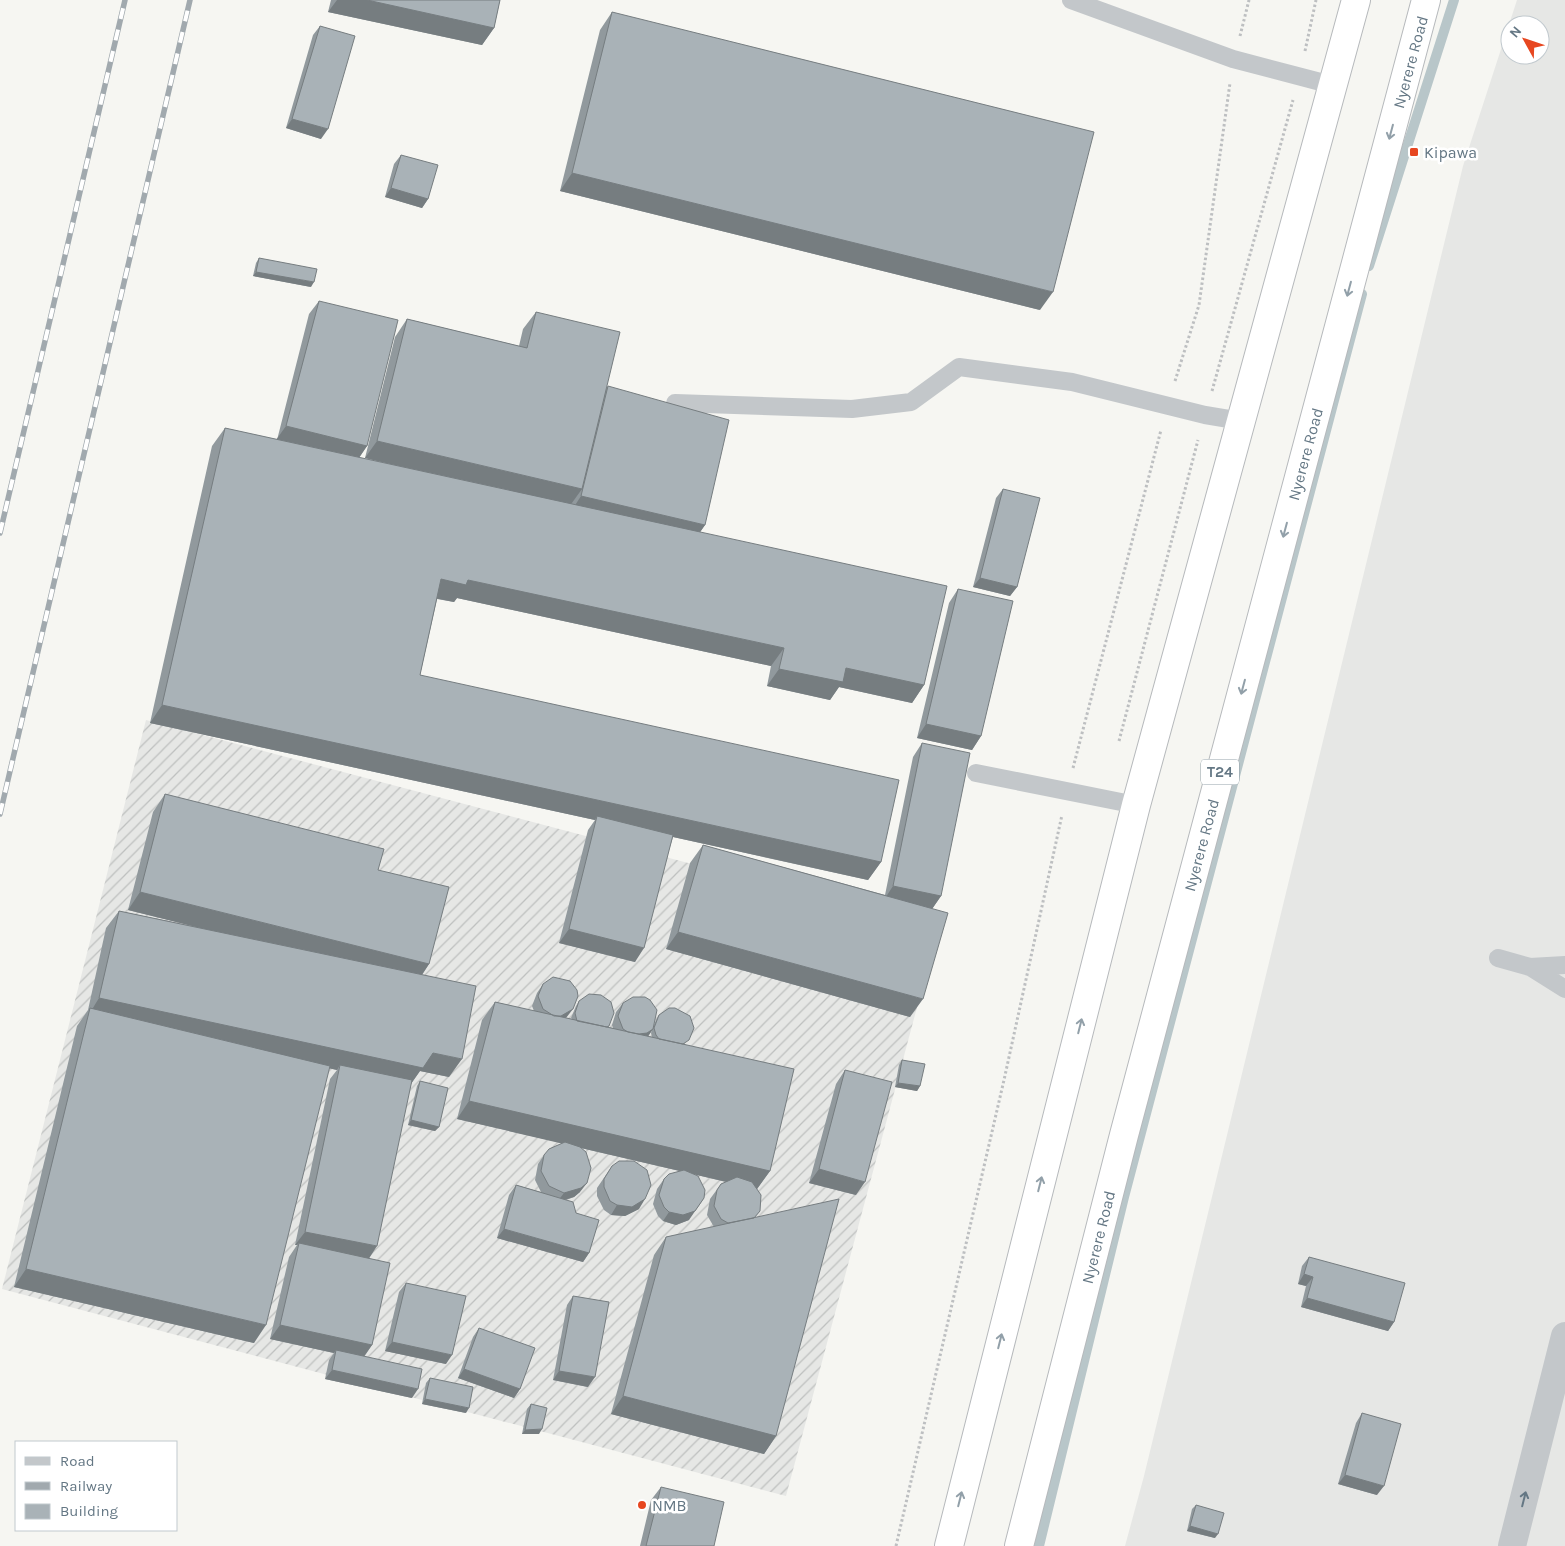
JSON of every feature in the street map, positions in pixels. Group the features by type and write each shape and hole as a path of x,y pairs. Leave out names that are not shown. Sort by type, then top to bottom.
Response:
{"highway":[{"path":"949,1546 1136,805 1356,0"},
{"name":"Nyerere Road","path":"1019,1546 1124,1135 1426,0"}],"street":[{"path":"1512,1546 1565,1336"}],"lane":[{"path":"1071,0 1233,60 1332,85"},
{"path":"675,403 852,409 911,402 959,367 1072,382 1206,415 1241,421"},
{"path":"976,773 1136,805"},
{"path":"1498,958 1530,967 1565,989"},
{"path":"1530,967 1565,965"}],"shaded area":[{"path":"1517,0 1565,0 1565,1546 1125,1546 1144,1476 1463,166 1500,52 1500,65 1550,65 1550,15 1512,15"},
{"path":"146,720 938,929 786,1496 2,1289"}],"building":[{"path":"367,0 500,0 494,28"},
{"path":"612,12 1094,132 1053,292 572,173"},
{"path":"320,26 355,36 328,129 292,119"},
{"path":"401,155 438,165 428,199 391,188"},
{"path":"259,258 317,269 314,282 256,272"},
{"path":"319,301 398,320 367,446 286,426"},
{"path":"536,312 620,332 582,489 377,441 407,319 527,348"},
{"path":"608,386 729,420 705,525 581,496"},
{"path":"225,428 947,586 924,685 846,668 843,682 779,669 784,648 468,580 466,585 441,579 420,675 899,780 881,862 162,705"},
{"path":"1003,489 1040,498 1017,587 980,578"},
{"path":"958,589 1013,601 981,736 926,724"},
{"path":"922,743 970,753 941,896 893,886"},
{"path":"165,794 384,849 378,870 449,887 429,964 140,892"},
{"path":"597,816 673,835 644,948 569,929"},
{"path":"703,845 948,913 923,999 678,932"},
{"path":"119,911 476,986 462,1059 433,1053 423,1068 99,998"},
{"path":"553,977 570,981 577,990 578,996 573,1009 561,1016 554,1016 543,1009 538,996 543,984"},
{"path":"589,994 601,995 611,1002 614,1013 609,1026 577,1021 575,1013 579,1001"},
{"path":"633,997 645,997 650,1000 657,1010 653,1029 647,1033 639,1034 623,1029 618,1016 623,1003"},
{"path":"495,1002 794,1069 770,1171 469,1101"},
{"path":"90,1008 330,1066 266,1325 26,1269"},
{"path":"669,1008 675,1008 690,1016 694,1028 689,1040 683,1044 659,1039 656,1035 654,1028 659,1015"},
{"path":"902,1060 925,1064 920,1086 898,1083"},
{"path":"340,1065 412,1080 377,1246 305,1232"},
{"path":"845,1070 892,1082 865,1182 819,1169"},
{"path":"420,1081 448,1088 439,1127 411,1120"},
{"path":"565,1142 580,1147 586,1152 591,1168 587,1183 581,1188 564,1193 549,1186 541,1171 544,1155 549,1149"},
{"path":"619,1161 634,1161 647,1170 651,1185 645,1199 632,1207 617,1205 610,1201 604,1187 604,1179 612,1166"},
{"path":"684,1170 698,1176 705,1190 704,1198 695,1211 683,1215 669,1212 664,1207 659,1195 664,1179 669,1174"},
{"path":"737,1177 752,1182 761,1195 760,1211 754,1218 728,1223 721,1219 714,1206 717,1190 721,1184"},
{"path":"516,1185 573,1202 576,1213 599,1220 589,1253 504,1229"},
{"path":"839,1199 776,1436 623,1396 666,1237"},
{"path":"299,1243 390,1263 372,1345 280,1325"},
{"path":"1309,1257 1405,1283 1394,1322 1307,1298 1313,1277 1304,1274"},
{"path":"406,1283 466,1296 452,1355 392,1342"},
{"path":"573,1296 609,1302 595,1377 559,1371"},
{"path":"479,1328 535,1348 520,1389 464,1369"},
{"path":"336,1350 422,1369 418,1389 332,1370"},
{"path":"430,1378 473,1387 469,1408 425,1399"},
{"path":"531,1404 547,1408 542,1429 525,1430"},
{"path":"1362,1413 1401,1424 1384,1486 1345,1475"},
{"path":"661,1487 724,1502 714,1546 646,1546"},
{"path":"1196,1505 1224,1513 1218,1534 1190,1526"}],"waterway":[{"path":"1369,266 1454,0"},
{"path":"1039,1546 1124,1197 1362,294"}],"railway":[{"path":"0,533 125,0"},
{"path":"0,814 190,0"}],"place":[{"name":"Kipawa","path":"1414,152"},
{"name":"NMB","path":"642,1505"}]}
